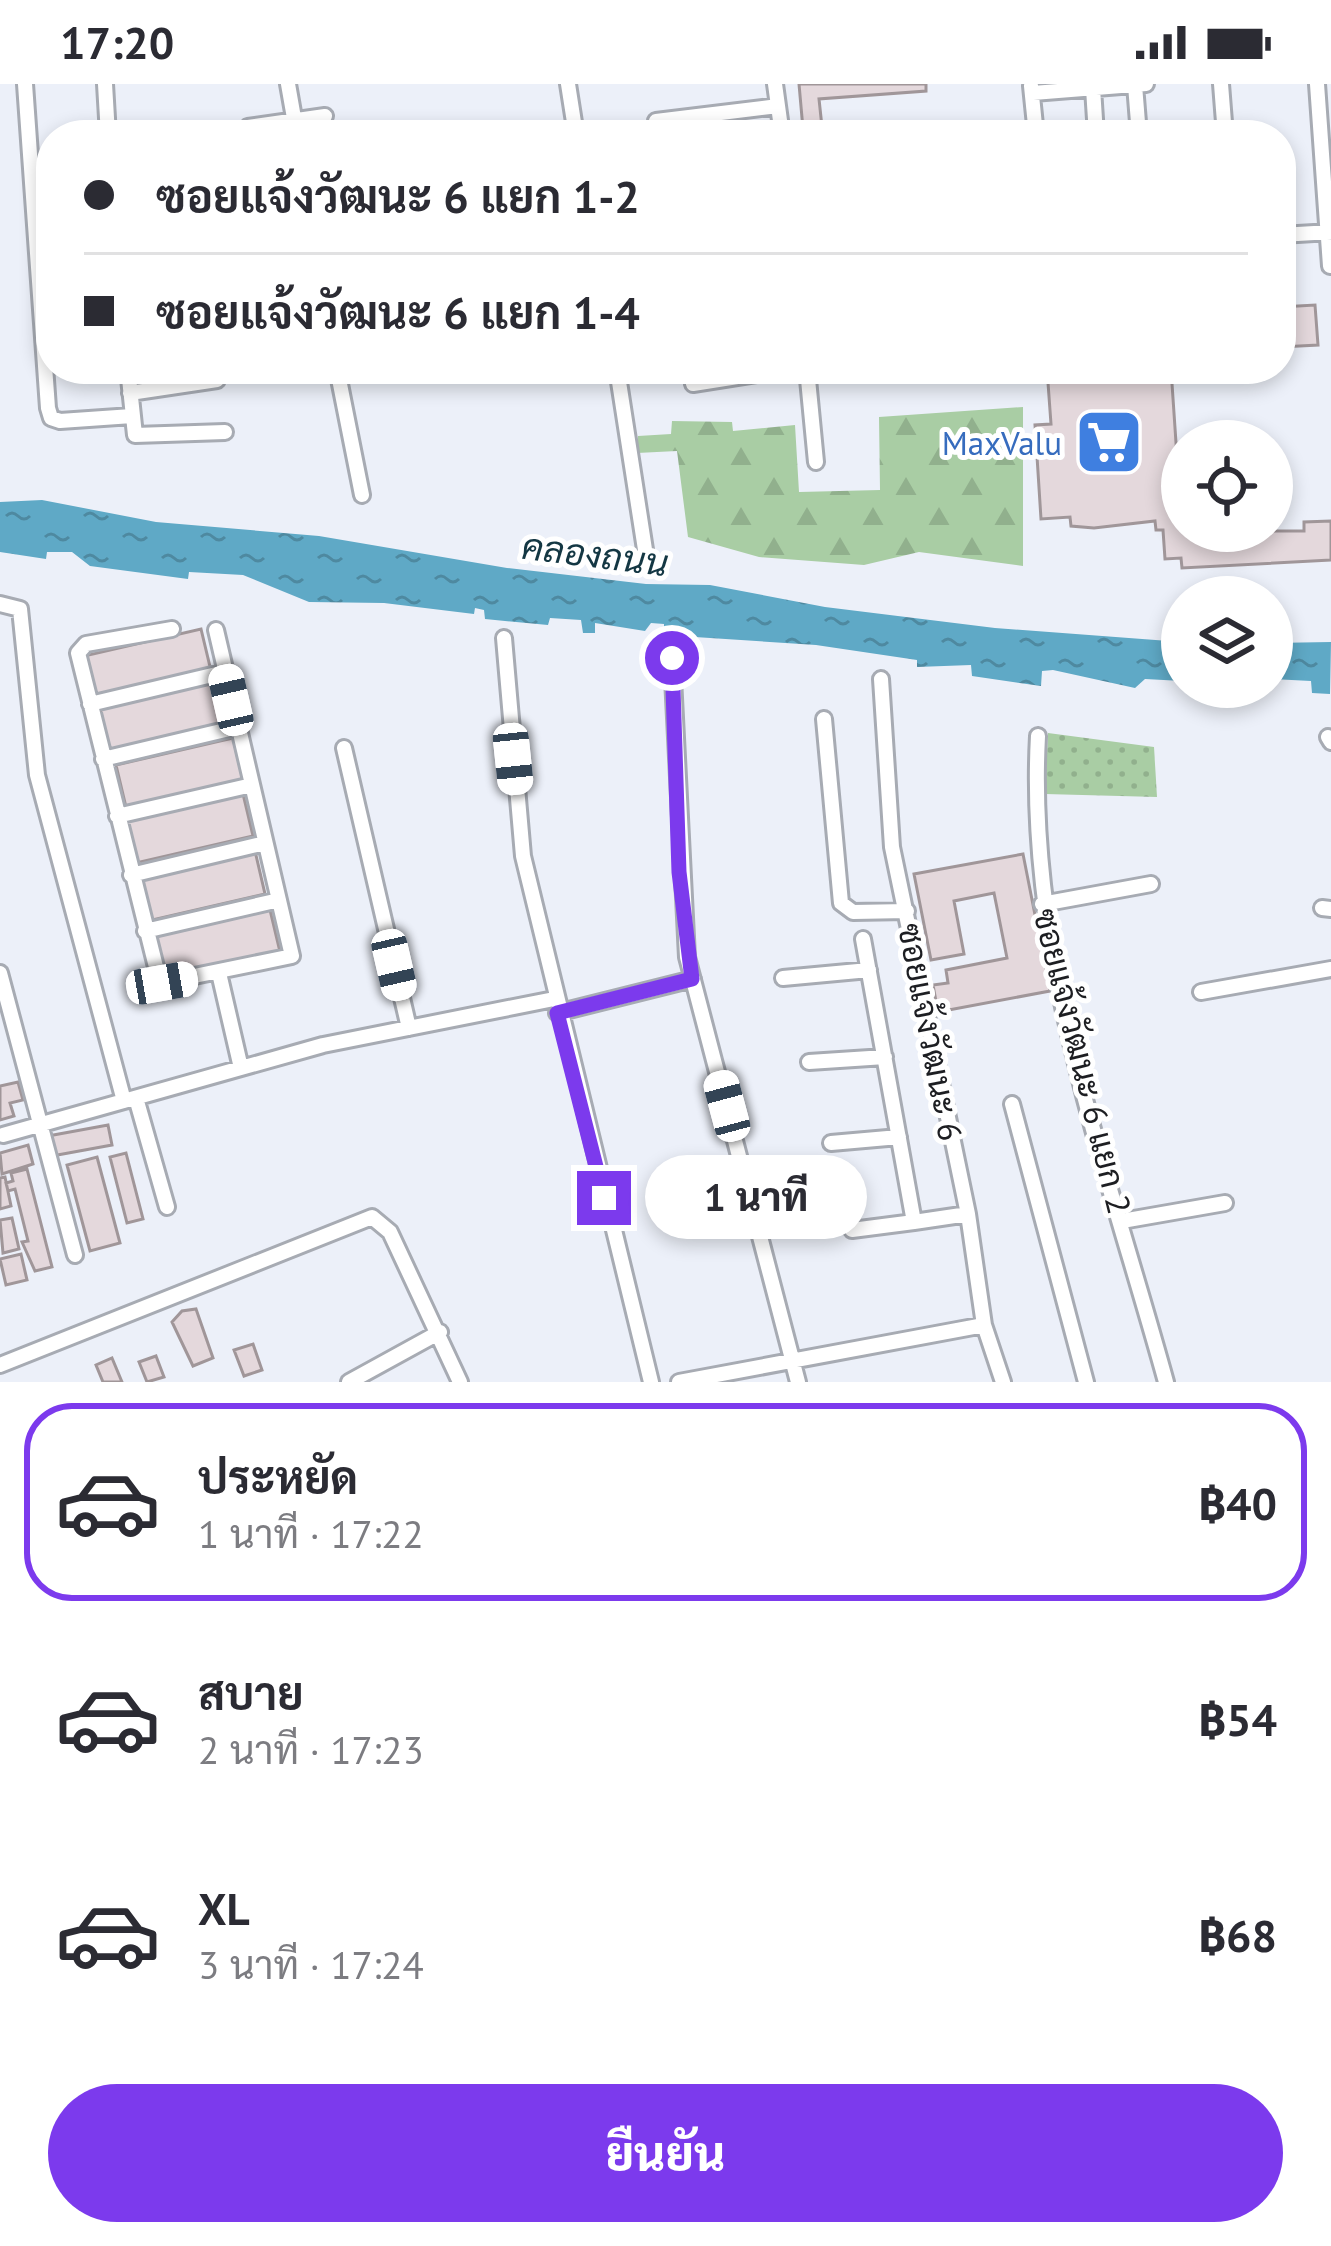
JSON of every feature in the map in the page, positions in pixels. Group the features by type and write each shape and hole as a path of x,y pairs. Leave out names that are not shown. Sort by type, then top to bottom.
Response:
{"street":[{"path":"25,84 36,239"},
{"path":"104,84 107,120"},
{"path":"287,84 294,120"},
{"path":"568,84 574,120"},
{"path":"775,84 780,120"},
{"path":"1035,120 1032,88 1146,84"},
{"path":"1221,84 1224,120"},
{"path":"1316,84 1330,266"},
{"path":"1135,85 1137,120"},
{"path":"1093,88 1095,120"},
{"path":"664,120 778,106"},
{"path":"314,120 325,116"},
{"path":"1296,234 1329,232"},
{"path":"46,384 51,418 132,416"},
{"path":"129,384 133,431 141,436 225,432"},
{"path":"130,393 190,384"},
{"path":"340,384 362,494"},
{"path":"619,384 646,556"},
{"path":"694,385 700,384"},
{"path":"808,384 816,462"},
{"path":"0,604 20,609 37,775 130,1100 167,1207"},
{"path":"172,629 80,647 158,983 292,956 216,630"},
{"path":"504,638 523,856 651,1382"},
{"path":"672,658 679,872 692,979 798,1382"},
{"path":"90,704 225,672"},
{"name":"ซอยแจ้งวัฒนะ 6","path":"881,679 892,847 968,1214 984,1325 1003,1382"},
{"path":"824,719 841,903 854,912 907,910"},
{"path":"104,759 238,727"},
{"name":"ซอยแจ้งวัฒนะ 6 แยก 2","path":"1038,736 1035,799 1042,904 1058,988 1166,1382"},
{"path":"344,748 409,1028"},
{"path":"117,816 251,785"},
{"path":"131,875 266,843"},
{"path":"1042,904 1151,884"},
{"path":"145,932 279,900"},
{"path":"863,939 914,1222"},
{"path":"1201,992 1331,969"},
{"path":"783,978 869,970"},
{"path":"0,973 75,1255"},
{"path":"219,973 241,1068"},
{"path":"3,1136 241,1068 409,1028 692,979"},
{"path":"809,1062 885,1057"},
{"path":"1012,1104 1086,1382"},
{"path":"831,1143 899,1137"},
{"path":"1122,1222 1225,1203"},
{"path":"852,1231 968,1214"},
{"path":"0,1365 363,1217 380,1220 390,1232 460,1382"},
{"path":"679,1382 984,1325"},
{"path":"349,1382 440,1332"}],"green space":[{"path":"1023,407 1023,566 919,552 864,565 759,557 688,537 677,451 637,453 638,436 671,434 672,421 732,422 733,431 795,425 799,492 880,490 879,417"},
{"path":"1048,733 1154,747 1157,797 1045,794"}],"water":[{"path":"42,500 156,522 319,536 507,568 646,584 710,585 825,607 995,628 1161,640 1161,680 1145,679 1135,688 1053,670 1042,671 1041,686 972,676 971,665 917,667 917,660 816,645 664,635 664,624 651,623 645,631 595,623 595,633 583,633 581,620 550,618 548,625 485,619 484,610 475,608 474,614 384,603 309,602 243,575 189,572 188,579 90,566 72,552 47,552 46,559 0,552 0,502"},
{"path":"1331,642 1330,694 1312,693 1311,681 1293,680 1293,643"}],"building":[{"path":"799,84 926,84 926,91 819,99 821,120 802,120"},
{"path":"1315,305 1318,345 1296,346 1296,306"},
{"path":"1048,384 1172,384 1174,420 1161,420 1161,530 1156,530 1155,521 1094,528 1071,526 1070,517 1041,519 1035,425 1051,424"},
{"path":"1331,521 1331,560 1182,568 1181,558 1165,559 1165,552 1293,552 1293,531 1304,531 1304,522"},
{"path":"201,629 211,671 94,698 84,656"},
{"path":"217,681 226,723 109,750 100,708"},
{"path":"233,738 243,780 126,807 116,765"},
{"path":"243,794 253,836 136,863 126,821"},
{"path":"255,851 265,894 148,921 138,878"},
{"path":"1023,854 1050,991 938,1012 933,985 948,983 946,970 1007,958 994,893 954,901 964,954 931,960 914,874"},
{"path":"270,910 280,952 163,979 153,937"},
{"path":"18,1082 23,1100 10,1103 14,1116 0,1120 0,1086"},
{"path":"108,1125 112,1145 52,1156 48,1136"},
{"path":"28,1145 33,1164 2,1174 0,1153"},
{"path":"126,1153 143,1219 127,1223 110,1157"},
{"path":"97,1157 120,1243 90,1251 67,1165"},
{"path":"27,1169 52,1267 35,1271 22,1242 28,1241 15,1189 8,1191 6,1183 13,1181 11,1173"},
{"path":"5,1177 11,1206 0,1209 0,1178"},
{"path":"12,1218 19,1249 3,1253 0,1220"},
{"path":"21,1254 27,1280 6,1285 0,1259"},
{"path":"196,1309 213,1358 193,1366 172,1322 182,1311"},
{"path":"253,1344 262,1370 244,1376 234,1350"},
{"path":"156,1356 164,1377 147,1382 139,1362"},
{"path":"112,1358 122,1382 103,1382 96,1365"}],"place":[{"name":"MaxValu","path":"1109,442"}],"route":[{"path":"604,1198 557,1013 692,979 679,872 672,658"}],"water label":[{"name":"คลองถนน","path":"595,554"}]}
